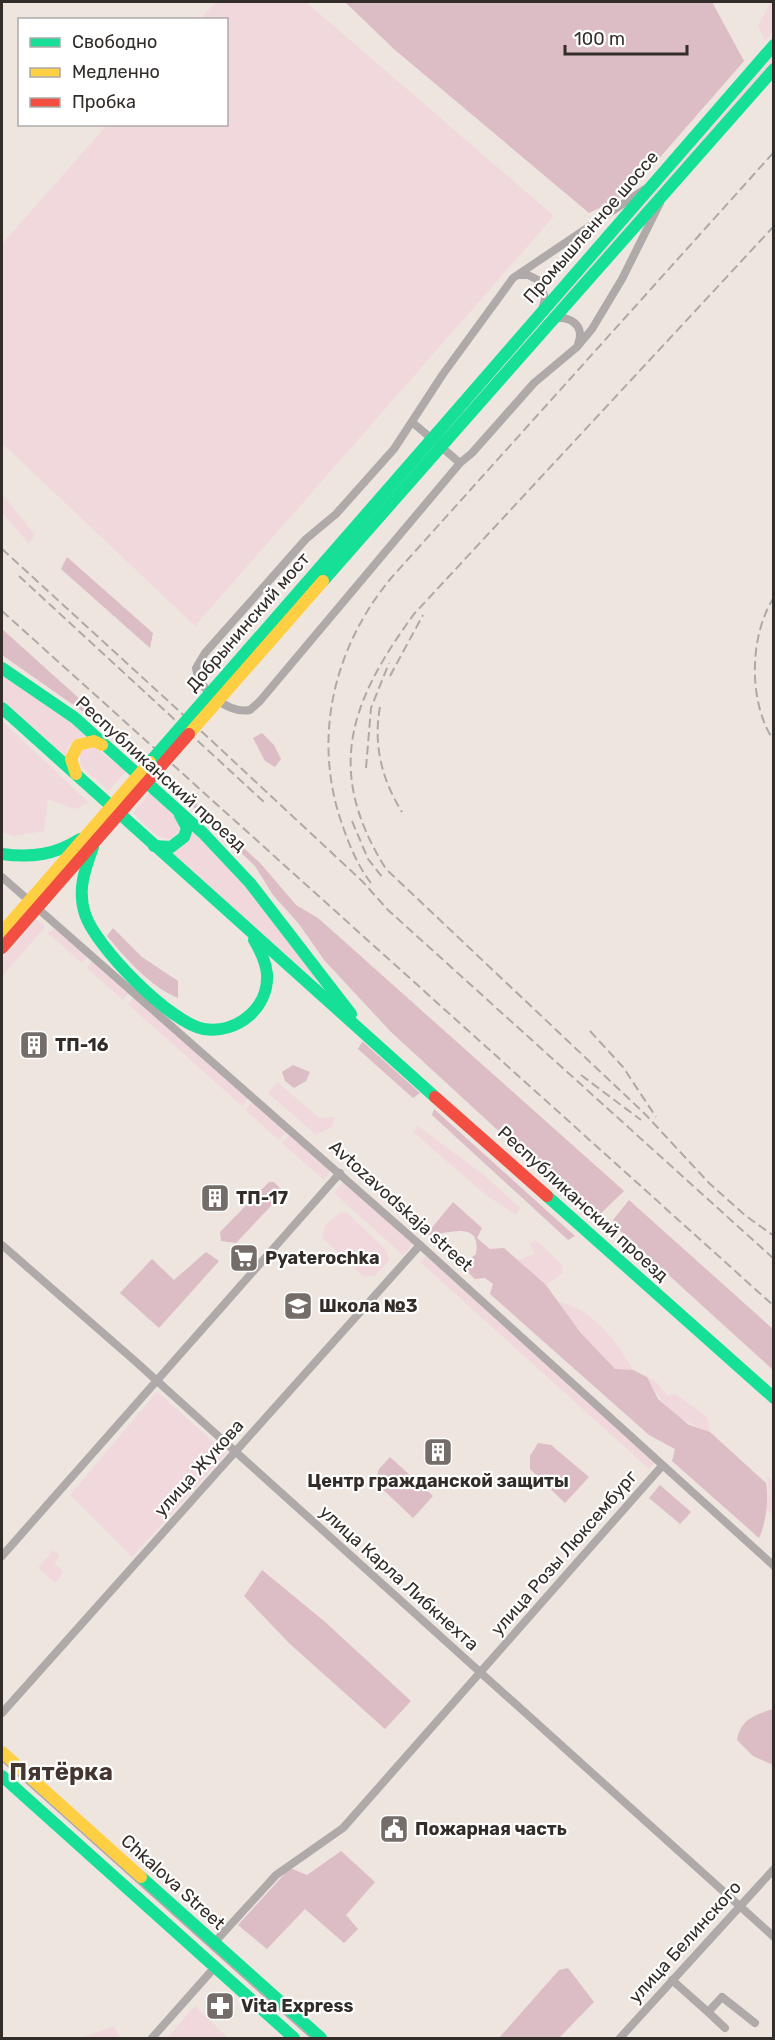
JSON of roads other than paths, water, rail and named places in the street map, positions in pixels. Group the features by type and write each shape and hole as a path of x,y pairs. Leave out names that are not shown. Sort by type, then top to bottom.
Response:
{"main road":[{"name":"Промышленное шоссе","path":"441,437 542,311 774,45"},
{"name":"Промышленное шоссе","path":"441,437 553,319 774,69"},
{"name":"Добрынинский мост","path":"91,839 441,437"},
{"name":"Республиканский проезд","path":"2,668 54,702 106,746 176,809 250,883 368,1037"},
{"name":"Республиканский проезд","path":"2,708 244,927 774,1398"},
{"path":"77,776 71,767 71,758 78,745 94,741 106,746"},
{"path":"153,845 171,847 184,837 186,828 176,809"},
{"path":"2,854 20,857 55,853 91,839"},
{"path":"2,932 91,839"},
{"path":"2,948 91,839"},
{"path":"91,839 82,882 81,899 90,932 114,961 176,1016 192,1026 217,1030 240,1023 252,1014 263,997 267,977 259,950 244,927"},
{"name":"Chkalova Street","path":"2,1752 321,2038"},
{"name":"Chkalova Street","path":"2,1776 294,2038"}],"street":[{"path":"651,185 513,278 443,374 393,449 336,514 306,539 205,653 196,669 200,682 207,689 237,710 244,711 255,706 460,463 472,453 534,382 577,347 592,329 622,279 664,195"},
{"path":"513,278 528,275 540,282 545,299 542,311"},
{"path":"553,319 564,316 573,320 579,328 581,337 577,347"},
{"path":"412,422 460,463"},
{"name":"Avtozavodskaja street","path":"2,877 340,1173 774,1566"},
{"path":"2,1556 340,1173"},
{"name":"улица Карла Либкнехта","path":"2,1245 157,1381 774,1937"},
{"name":"улица Жукова","path":"2,1713 420,1245"},
{"name":"улица Розы Люксембург","path":"214,1943 276,1875 343,1828 662,1466"},
{"name":"улица Белинского","path":"620,2038 774,1869"},
{"path":"152,2038 215,1967"},
{"path":"672,1980 725,2028"},
{"path":"708,2012 722,1997 755,2023"}],"tram line":[{"path":"2,1761 311,2038"}],"railway":[{"path":"371,883 353,853 341,821 333,789 329,756 329,724 334,692 343,661 356,632 372,603 392,577 774,152"},
{"path":"774,226 414,614 374,677 361,707 353,737 351,768 355,800 367,833 386,869 645,1114 709,1183 746,1216 774,1236"},
{"path":"2,549 362,881 388,910 774,1259"},
{"path":"19,576 264,802"},
{"path":"774,597 760,631 755,669 760,708 774,741"},
{"path":"2,611 774,1306"},
{"path":"390,676 423,615"},
{"path":"366,768 371,708 389,663"},
{"path":"380,707 378,735 381,762 389,787 402,812"},
{"path":"352,821 368,859 383,878"},
{"path":"590,1031 623,1067 656,1117"},
{"path":"581,1075 641,1120"}],"place":[{"name":"ТП-16","path":"34,1045"},
{"name":"ТП-17","path":"215,1198"},
{"name":"Pyaterochka","path":"244,1258"},
{"name":"Школа №3","path":"298,1306"},
{"name":"Центр гражданской защиты","path":"438,1452"},
{"name":"Пожарная часть","path":"394,1829"},
{"name":"Vita Express","path":"220,2006"}],"district":[{"name":"Пятёрка","path":"61,1772"}]}
